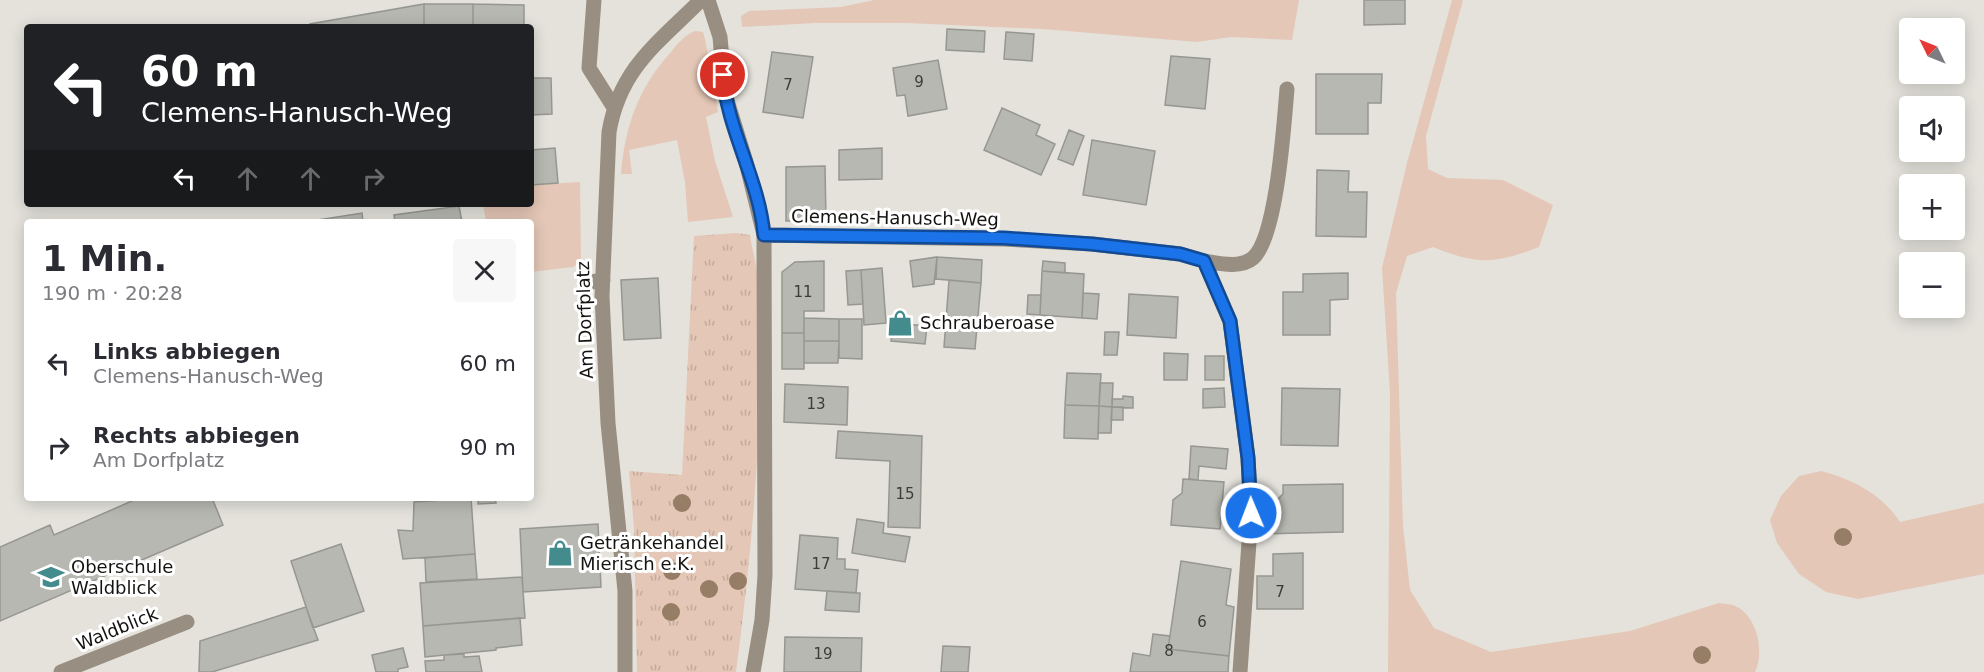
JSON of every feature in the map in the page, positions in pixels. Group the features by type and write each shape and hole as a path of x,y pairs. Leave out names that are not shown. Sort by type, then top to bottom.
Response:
{"street":[{"path":"594,0 589,68 613,106"},
{"name":"Am Dorfplatz","path":"625,672 625,591 608,423 603,280 606,174 613,106 622,85 636,64 701,0"},
{"path":"708,0 720,37 724,94 746,162 764,235 765,575 762,620 753,672"},
{"name":"Clemens-Hanusch-Weg","path":"764,235 1004,238 1092,244 1180,254 1229,265 1252,259 1265,242 1280,159 1287,89"},
{"path":"1204,261 1230,321 1248,458 1251,513 1240,672"},
{"path":"585,283 603,280"},
{"name":"Waldblick","path":"61,672 187,622"}],"green space":[{"path":"874,0 1299,0 1292,40 1231,37 1197,42 1043,29 907,23 815,23 742,27 741,16 749,11 841,7"},
{"path":"1452,0 1463,0 1426,136 1428,169 1447,178 1503,180 1553,205 1539,247 1523,253 1486,260 1462,257 1433,247 1407,256 1396,293 1403,526 1410,590 1434,628 1491,652 1630,631 1719,603 1733,605 1748,616 1757,634 1759,654 1755,672 1388,672 1390,392 1382,268 1407,163"},
{"path":"695,31 703,32 705,39 718,112 706,117 715,161 733,217 688,222 685,182 677,140 629,150 632,174 621,174 630,124 642,94 676,45"},
{"path":"580,182 581,261 573,267 534,272 534,219 486,219 484,207 534,207 534,185"},
{"path":"736,233 750,235 757,269 760,378 759,428 748,575 736,672 637,672 634,527 629,471 682,475 694,236"},
{"path":"1821,471 1844,478 1865,489 1884,503 1900,522 1984,503 1984,574 1858,599 1826,592 1799,574 1777,543 1770,520 1781,496 1799,476"}],"building":[{"path":"1364,0 1405,0 1405,24 1364,25"},
{"path":"424,4 473,4 473,24 424,24"},
{"path":"424,4 424,24 310,24"},
{"path":"473,4 524,5 524,24 473,24"},
{"path":"947,29 985,31 984,52 946,50"},
{"path":"1006,32 1034,34 1032,61 1004,59"},
{"path":"772,52 813,57 803,118 763,112"},
{"path":"1171,56 1210,59 1205,109 1165,105"},
{"path":"938,60 947,109 908,116 905,95 897,96 893,68"},
{"path":"1316,74 1382,74 1381,103 1368,103 1368,134 1316,134"},
{"path":"534,78 551,78 552,114 534,115"},
{"path":"1002,108 1040,125 1036,135 1055,144 1041,175 984,150"},
{"path":"1069,130 1084,136 1073,165 1058,159"},
{"path":"1092,140 1155,151 1146,205 1083,195"},
{"path":"555,148 558,183 534,185 534,150"},
{"path":"882,148 882,179 839,180 839,150"},
{"path":"825,166 826,220 786,221 786,167"},
{"path":"1317,170 1349,171 1348,192 1367,192 1366,237 1316,236"},
{"path":"459,207 461,219 395,219 394,215"},
{"path":"362,213 363,219 324,219"},
{"path":"937,257 934,284 913,287 910,261"},
{"path":"937,257 982,260 981,283 936,279"},
{"path":"824,261 824,311 804,311 804,333 782,333 782,272 795,262"},
{"path":"1043,261 1065,263 1065,273 1042,271"},
{"path":"882,268 886,323 864,325 861,270"},
{"path":"861,270 863,304 848,305 846,271"},
{"path":"1042,271 1084,274 1082,318 1040,315"},
{"path":"1348,273 1348,299 1330,300 1330,335 1283,335 1283,292 1303,292 1303,274"},
{"path":"658,278 661,338 624,340 621,280"},
{"path":"949,280 981,283 975,349 944,347"},
{"path":"1083,293 1099,294 1097,319 1082,318"},
{"path":"1129,294 1178,297 1176,338 1127,335"},
{"path":"1028,295 1041,295 1040,315 1027,314"},
{"path":"804,318 839,319 839,341 804,341"},
{"path":"839,319 862,319 862,359 839,358"},
{"path":"893,323 927,326 925,344 891,341"},
{"path":"1105,332 1119,332 1117,355 1104,355"},
{"path":"782,333 804,333 804,369 782,369"},
{"path":"804,341 839,341 838,363 804,363"},
{"path":"1164,353 1188,354 1187,380 1164,380"},
{"path":"1205,356 1224,356 1224,380 1205,380"},
{"path":"1067,373 1101,374 1099,406 1065,405"},
{"path":"1100,383 1113,383 1112,407 1099,406"},
{"path":"785,384 848,387 847,425 784,422"},
{"path":"1224,388 1225,407 1203,408 1203,389"},
{"path":"1282,388 1340,389 1338,446 1281,445"},
{"path":"1123,396 1133,397 1133,408 1112,407 1112,399 1123,399"},
{"path":"1065,405 1099,406 1098,439 1064,438"},
{"path":"1099,406 1112,407 1111,433 1098,433"},
{"path":"1112,407 1123,407 1123,420 1111,420"},
{"path":"838,431 922,436 920,528 888,527 890,461 836,458"},
{"path":"1191,446 1228,449 1226,469 1199,466 1198,480 1189,479"},
{"path":"1183,479 1224,482 1220,529 1171,525 1173,500 1182,493"},
{"path":"1343,484 1343,532 1263,534 1262,501 1276,501 1283,494 1283,485"},
{"name":"Oberschule Waldblick","path":"132,501 213,501 223,525 0,621 0,547 50,525 54,535"},
{"path":"471,501 475,554 403,559 398,530 413,531 414,502"},
{"path":"478,501 496,501 496,503 478,504"},
{"path":"1222,503 1230,503 1229,516 1221,516"},
{"path":"857,519 884,523 883,533 910,537 905,562 852,553"},
{"name":"Getränkehandel Mierisch e.K.","path":"598,524 601,587 523,592 520,529"},
{"path":"800,535 838,538 837,559 845,559 845,569 858,570 856,593 795,589"},
{"path":"341,544 364,611 313,628 291,561"},
{"path":"1303,553 1303,609 1257,609 1257,576 1273,576 1273,554"},
{"path":"475,554 477,579 426,582 425,558"},
{"path":"1181,561 1231,569 1226,605 1234,607 1229,656 1168,649"},
{"path":"522,577 525,618 423,626 420,583"},
{"path":"827,591 860,593 859,612 825,610"},
{"path":"306,607 318,640 212,672 199,672 200,641"},
{"path":"520,618 522,645 425,657 423,626"},
{"path":"1153,634 1170,636 1168,649 1229,656 1228,672 1130,672 1133,653 1150,656"},
{"path":"785,637 862,638 861,672 784,672"},
{"path":"943,646 970,647 968,672 941,672"},
{"path":"403,648 408,667 398,669 398,672 376,672 372,655"},
{"path":"464,654 464,657 479,656 482,672 426,672 425,661 444,660 444,655"}],"place":[{"name":"Schrauberoase","path":"900,323"},
{"name":"Getränkehandel Mierisch e.K.","path":"560,553"},
{"name":"Oberschule Waldblick","path":"51,577"}],"route":[{"path":"723,75 724,94 746,162 764,235 1004,238 1092,244 1180,254 1204,261 1230,321 1248,458 1251,513"}]}
